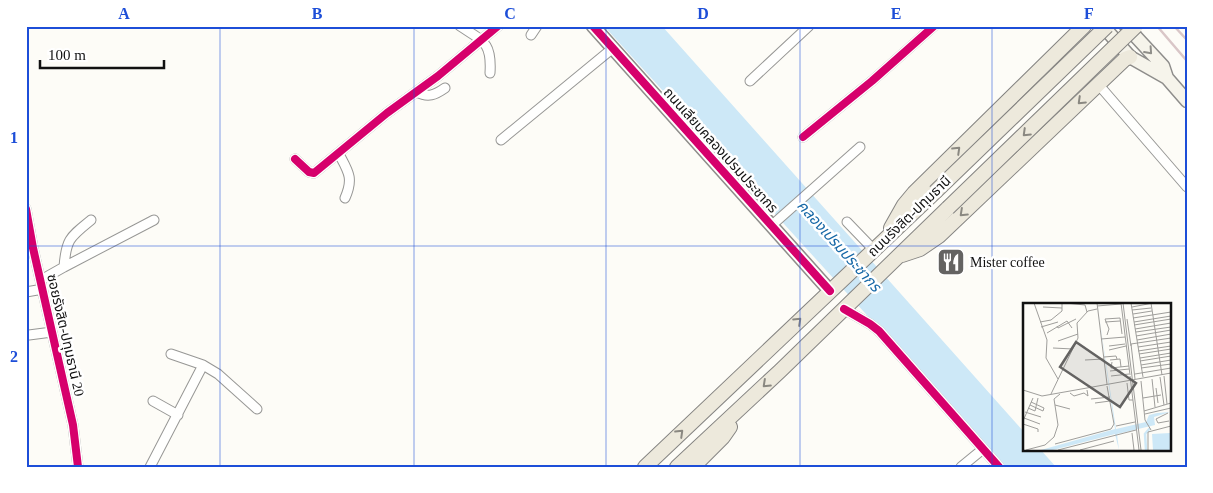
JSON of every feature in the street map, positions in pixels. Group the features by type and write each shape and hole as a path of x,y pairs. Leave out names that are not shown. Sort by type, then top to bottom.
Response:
{"main road":[{"path":"876,248 914,193 1084,26 1119,65"},
{"name":"ถนนรังสิต-ปทุมธานี","path":"645,467 935,192 1105,26"},
{"name":"ถนนรังสิต-ปทุมธานี","path":"677,467 848,305 1136,26"},
{"path":"900,255 920,249 939,236 1098,84 1130,56"},
{"path":"693,467 723,437 747,402"}],"street":[{"path":"460,26 482,40 491,54 490,72"},
{"path":"294,159 311,173 339,154 498,26"},
{"path":"531,35 537,26"},
{"name":"ถนนเลียบคลองเปรมประชากร","path":"593,26 773,225 833,288"},
{"path":"750,81 809,26"},
{"path":"804,137 872,81 934,26"},
{"path":"1105,26 1130,56 1167,78 1187,101"},
{"path":"1126,26 1162,66 1167,78"},
{"path":"502,140 613,48"},
{"path":"1098,84 1187,187"},
{"path":"417,92 423,96 430,96 445,88"},
{"path":"773,225 860,147"},
{"path":"339,154 350,178 350,186 345,198"},
{"name":"ซอยรังสิต-ปทุมธานี 20","path":"26,209 30,248 42,285 73,424 78,467"},
{"path":"64,267 68,242 73,235 91,220"},
{"path":"26,292 42,285 64,267 154,220"},
{"path":"847,222 876,248"},
{"path":"848,305 878,331 999,467"},
{"path":"29,334 52,332"},
{"path":"171,354 203,365 218,374 257,409"},
{"path":"150,467 203,365"},
{"path":"153,401 178,415"},
{"path":"961,467 983,448"}],"water":[{"name":"คลองเปรมประชากร","path":"604,26 662,26 1023,431 1023,450 1041,450 1056,467 1005,467"}],"railway":[{"path":"1157,26 1187,61"},
{"path":"1174,26 1187,40"}],"cycle path":[{"path":"295,159 309,172 314,173 387,113 438,76 498,26"},
{"path":"593,26 830,291"},
{"path":"803,137 872,81 934,26"},
{"path":"26,209 73,425 78,467"},
{"path":"844,309 879,331 999,467"}],"place":[{"name":"Mister coffee","path":"951,262"}]}
